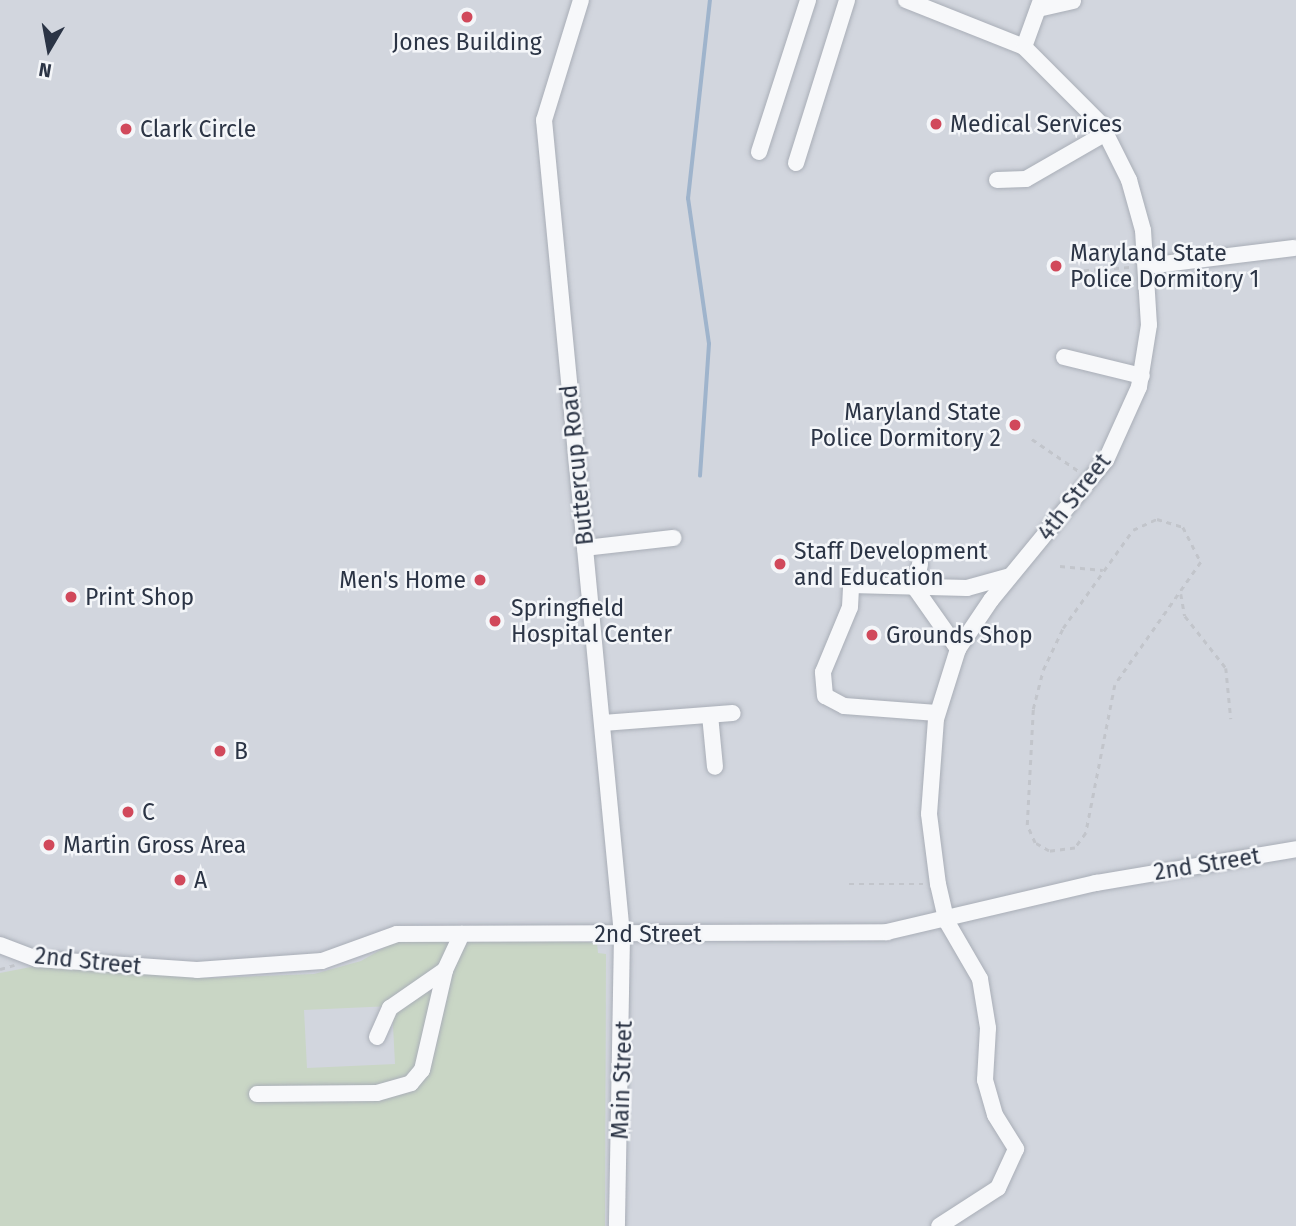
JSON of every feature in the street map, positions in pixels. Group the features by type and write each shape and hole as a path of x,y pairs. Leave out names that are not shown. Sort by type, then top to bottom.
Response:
{"street":[{"name":"Buttercup Road","path":"581,0 544,120 622,935"},
{"path":"759,152 808,0"},
{"path":"796,163 847,0"},
{"name":"4th Street","path":"906,0 1024,47 1080,96 1106,133 1137,204 1147,266 1142,376 1126,422 1091,480 1010,576 958,649 937,713 928,793 938,884 947,922 980,979 988,1028 985,1080 1016,1159 998,1188 939,1226"},
{"path":"1024,47 1040,5 1073,1"},
{"path":"997,180 1026,179 1106,133"},
{"path":"1147,266 1294,248"},
{"path":"1064,357 1142,376"},
{"path":"585,548 673,538"},
{"path":"920,564 915,588 958,649"},
{"path":"937,713 844,706 825,696 822,685 851,585 967,588 1010,576"},
{"path":"603,723 733,713"},
{"path":"710,715 715,767"},
{"name":"2nd Street","path":"0,945 37,959 261,969 322,961 397,934 836,935 947,922 1096,883 1296,849"},
{"path":"257,1094 377,1093 411,1083 422,1070 444,970 462,934"},
{"name":"Main Street","path":"617,1226 622,935"},
{"path":"377,1037 390,1008 444,970"}],"path":[{"path":"1074,271 1147,266"},
{"path":"1031,439 1091,480"},
{"path":"1169,520 1193,539 1201,557 1181,593 1115,685 1086,833 1075,848 1049,851 1035,843 1027,825 1033,709 1055,644 1103,570 1141,523 1169,520"},
{"path":"1060,566 1103,570"},
{"path":"1181,593 1185,616 1226,668 1231,719"},
{"path":"849,884 938,884"}],"shaded area":[{"name":"Springfield Hospital Center","path":"0,0 1296,0 1296,1226 0,1226"}],"green space":[{"path":"394,942 597,943 598,953 606,954 605,1226 0,1226 0,973 41,965 210,978 314,974 361,961","holes":["392,1006 395,1064 307,1068 304,1010"]}],"waterway":[{"path":"700,476 709,344 688,199 710,0"}],"place":[{"name":"Jones Building","path":"467,17"},
{"name":"Medical Services","path":"936,124"},
{"name":"Clark Circle","path":"126,129"},
{"name":"Maryland State Police Dormitory 1","path":"1056,266"},
{"name":"Maryland State Police Dormitory 2","path":"1015,425"},
{"name":"Staff Development and Education","path":"780,564"},
{"name":"Men's Home","path":"480,580"},
{"name":"Print Shop","path":"71,597"},
{"name":"Springfield Hospital Center","path":"495,621"},
{"name":"Grounds Shop","path":"872,635"},
{"name":"B","path":"220,751"},
{"name":"C","path":"128,812"},
{"name":"Martin Gross Area","path":"49,845"},
{"name":"A","path":"180,880"}]}
